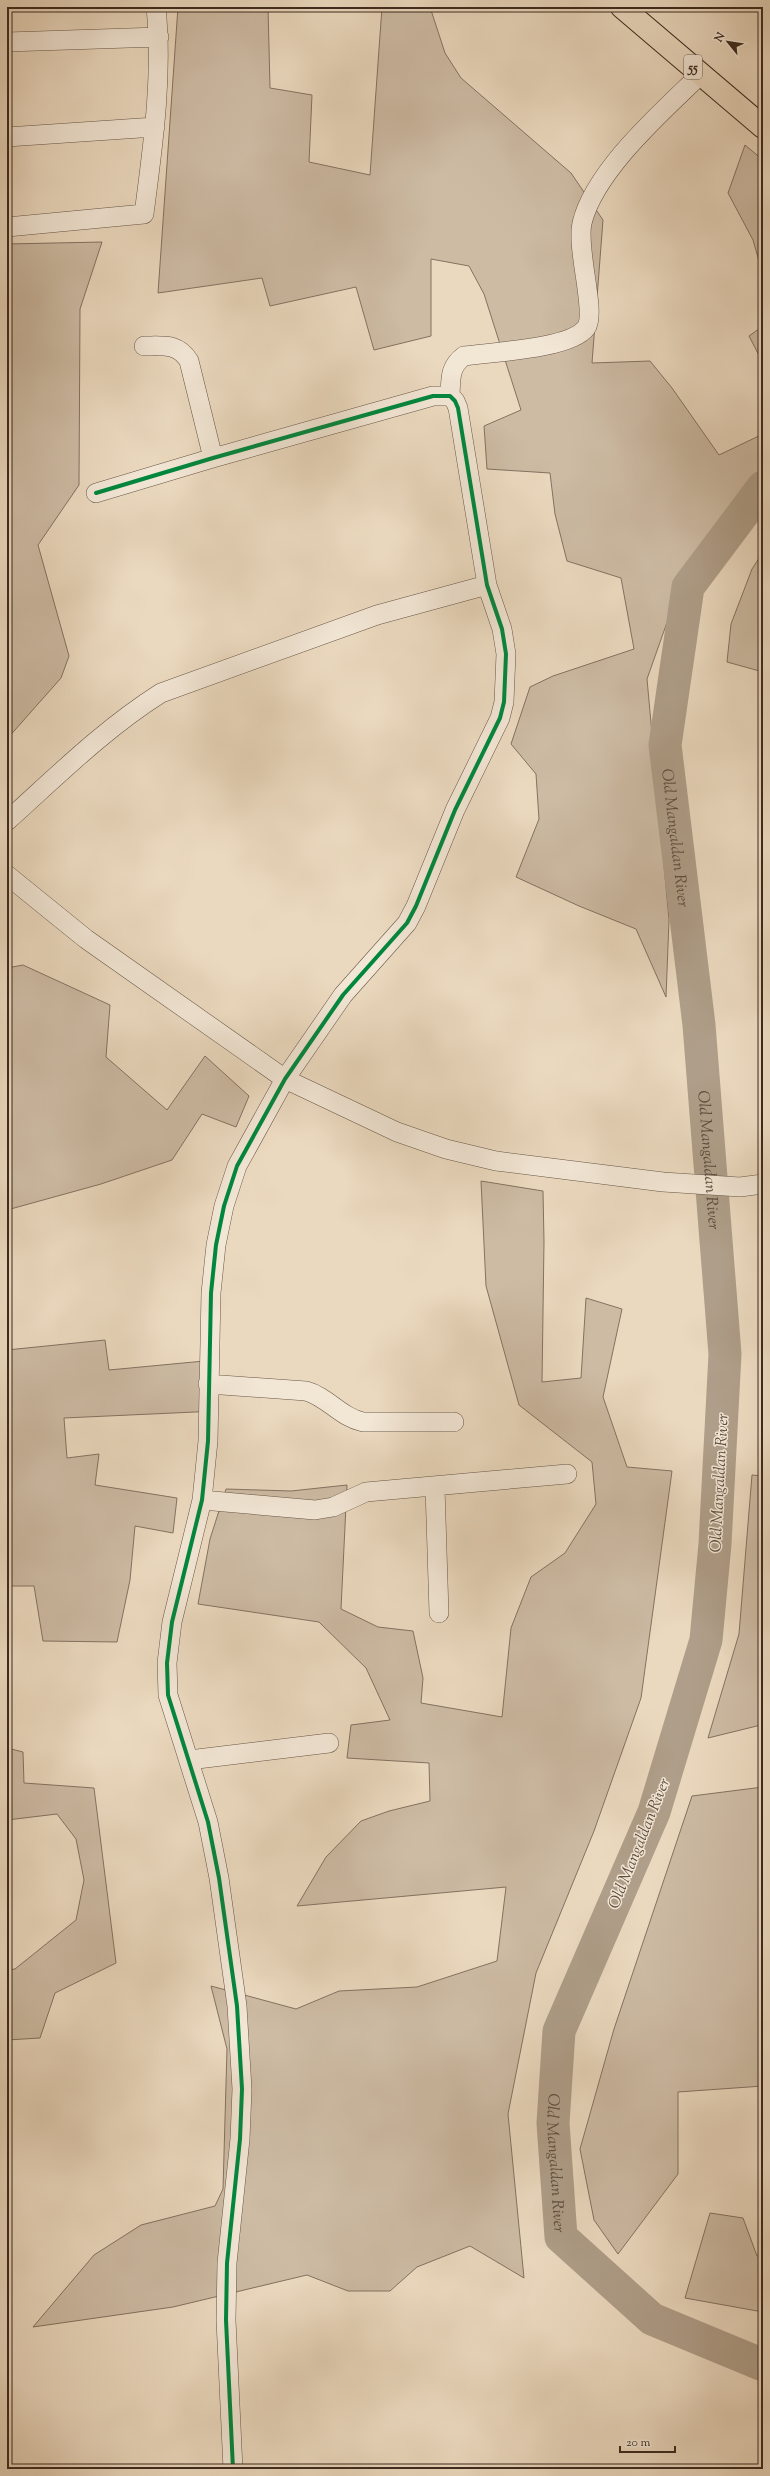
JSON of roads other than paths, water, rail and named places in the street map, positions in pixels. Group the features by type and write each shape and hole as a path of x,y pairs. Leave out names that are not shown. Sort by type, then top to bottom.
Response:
{"highway":[{"name":"55","path":"622,7 763,127"}],"street":[{"path":"7,228 144,214 156,127 159,37 156,7"},
{"path":"7,42 159,37"},
{"path":"450,396 451,372 455,363 464,356 558,343 576,337 587,327 589,314 588,299 580,251 582,225 588,201 600,181 653,121 701,74"},
{"path":"7,137 156,127"},
{"path":"144,346 167,345 184,352 189,361 212,458"},
{"path":"96,494 212,458 433,396 450,396 455,401 459,414 487,585 502,629 506,654 504,702 500,718 455,810 416,906 407,923 343,995 285,1078 237,1166 224,1206 216,1245 211,1293 208,1441 202,1500 172,1622 167,1663 168,1695 208,1822 219,1878 237,2013 242,2089 240,2132 227,2263 226,2320 233,2469"},
{"path":"7,821 106,733 139,707 160,693 378,615 487,585"},
{"path":"7,875 86,939 285,1078 397,1132 446,1149 496,1161 663,1182 740,1188 763,1184"},
{"path":"208,1384 306,1390 317,1394 352,1420 363,1422 454,1422"},
{"path":"202,1500 315,1510 333,1507 366,1492 567,1474"},
{"path":"434,1487 439,1613"},
{"path":"189,1760 329,1743"}],"waterway":[{"name":"Old Mangaldan River","path":"763,487 688,587 665,745 699,1025 725,1354 715,1544 706,1640 654,1812 559,2031 553,2123 561,2237 652,2319 763,2365"}]}
